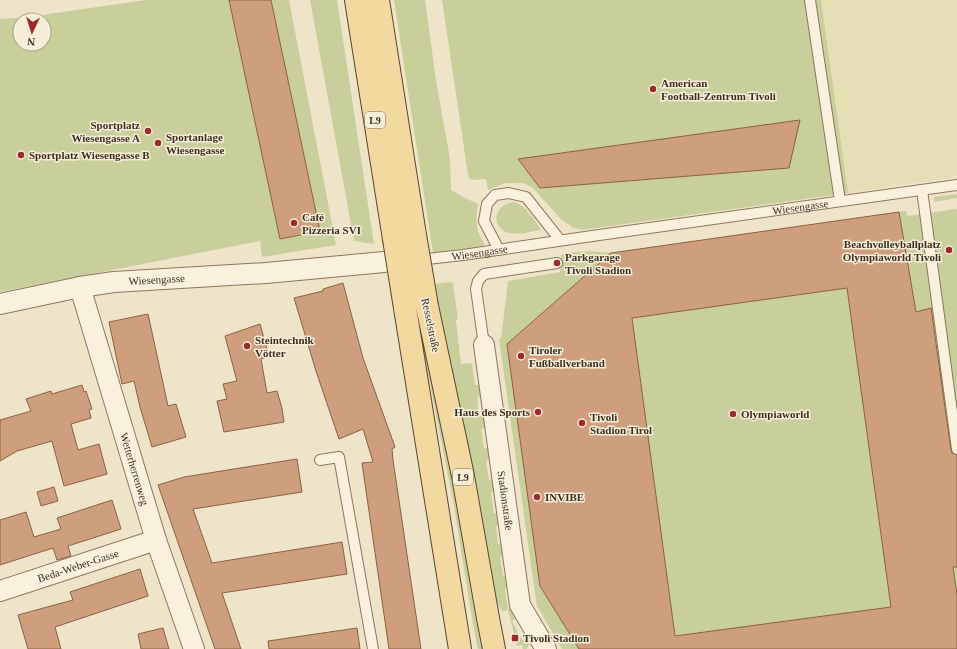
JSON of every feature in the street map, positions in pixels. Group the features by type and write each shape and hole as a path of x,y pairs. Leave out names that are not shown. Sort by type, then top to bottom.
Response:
{"main road":[{"name":"Resselstraße","path":"356,0 404,237 427,306 463,476 494,649"},
{"name":"Resselstraße","path":"378,0 404,237 405,308 460,649"}],"street":[{"name":"Wiesengasse","path":"0,304 80,287 114,282 266,273 384,262"},
{"name":"Wetterherrenweg","path":"80,287 156,540 194,649"},
{"name":"Stadionstraße","path":"484,345 520,606 546,649"},
{"name":"Beda-Weber-Gasse","path":"0,591 156,540"}],"lane":[{"path":"810,0 840,201"},
{"name":"Wiesengasse","path":"384,262 430,259 499,250 560,240 957,185"},
{"path":"922,190 957,449"},
{"path":"499,250 484,221 488,204 495,195 509,193 526,197 560,240"},
{"path":"484,345 476,289 478,281 484,274 557,263"},
{"path":"320,460 339,457 373,649"}],"shaded area":[{"path":"821,0 957,0 957,177 848,193"}],"green space":[{"name":"Sportanlage Wiesengasse","path":"146,0 289,0 336,245 262,257 260,241 0,292 0,19 12,18 12,52 52,52 52,14"},
{"path":"310,0 337,0 374,244 354,241"},
{"path":"366,0 371,0 484,649 478,649 477,646 454,506 419,329"},
{"path":"394,0 425,0 436,80 450,159 451,190 478,204 477,224 484,246 433,253"},
{"name":"American Football-Zentrum Tivoli","path":"442,0 821,0 848,193 582,230 573,228 561,219 533,188 523,183 506,183 488,190 486,179 472,180 468,175"},
{"path":"957,194 957,198 934,202 934,197"},
{"path":"514,202 522,206 529,213 540,230 514,234 506,232 501,228 496,220 499,210 503,206"},
{"name":"Olympiaworld","path":"957,209 957,649 562,649 537,606 536,600 499,339 501,339 508,281 560,272 561,255 575,252 591,251 611,253 906,211 908,216"},
{"path":"453,283 458,319 456,320 461,364 472,363 475,385 481,385 481,396 477,398 479,416 486,416 486,428 481,429 484,448 489,448 491,460 486,461 489,480 493,479 495,491 491,492 494,513 498,513 500,525 496,526 498,544 502,543 505,556 500,557 503,576 507,576 509,588 505,589 508,609 513,609 516,618 512,621 522,640 527,639 530,644 527,649 523,649 522,645 517,646 508,610 502,611 494,597 435,284"}],"building":[{"path":"229,0 271,0 320,231 280,239"},
{"path":"800,120 789,168 540,188 518,159"},
{"name":"Tivoli Stadion Tirol","path":"899,212 916,312 931,308 951,450 952,453 957,455 957,567 953,567 957,595 957,649 579,649 540,586 507,344 611,253","holes":["847,288 891,607 675,636 632,318"]},
{"path":"343,283 363,358 395,447 392,449 393,460 421,649 389,649 362,463 373,462 363,429 339,439 316,371 294,298 323,291 323,289"},
{"path":"148,314 168,406 176,404 186,437 152,447 134,381 122,384 109,322"},
{"path":"260,324 269,356 261,359 267,393 277,391 284,422 224,432 217,401 227,399 223,384 237,381 225,336"},
{"path":"82,385 84,392 86,391 92,409 89,410 91,418 71,424 78,450 99,444 107,474 64,486 52,441 17,451 0,461 0,420 31,411 26,399 51,391 52,394"},
{"path":"297,459 302,492 193,509 212,563 342,542 347,574 222,593 241,649 215,649 158,485 184,477"},
{"path":"54,487 58,501 41,506 37,492"},
{"path":"112,500 121,529 68,546 71,556 57,560 53,548 0,565 0,520 26,512 34,537 61,529 57,518"},
{"path":"140,569 148,596 55,627 61,649 28,649 18,615 73,600 70,592"},
{"path":"163,628 169,649 141,649 138,634"},
{"path":"357,628 360,649 269,649 268,641"}],"place":[{"name":"American Football-Zentrum Tivoli","path":"653,89"},
{"name":"Sportplatz Wiesengasse A","path":"148,131"},
{"name":"Sportanlage Wiesengasse","path":"158,143"},
{"name":"Sportplatz Wiesengasse B","path":"21,155"},
{"name":"Café Pizzeria SVI","path":"294,223"},
{"name":"Beachvolleyballplatz Olympiaworld Tivoli","path":"949,250"},
{"name":"Parkgarage Tivoli Stadion","path":"557,263"},
{"name":"Steintechnik Vötter","path":"247,346"},
{"name":"Tiroler Fußballverband","path":"521,356"},
{"name":"Haus des Sports","path":"538,412"},
{"name":"Olympiaworld","path":"733,414"},
{"name":"Tivoli Stadion Tirol","path":"582,423"},
{"name":"INVIBE","path":"537,497"},
{"name":"Tivoli Stadion","path":"515,638"}]}
